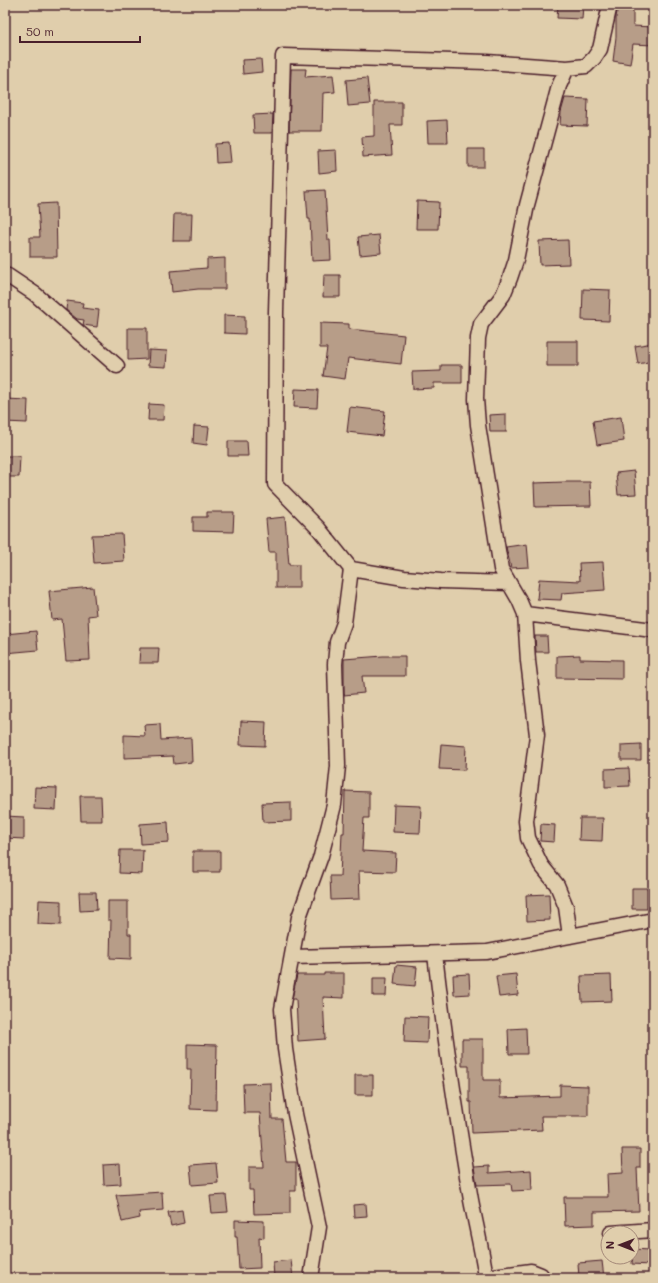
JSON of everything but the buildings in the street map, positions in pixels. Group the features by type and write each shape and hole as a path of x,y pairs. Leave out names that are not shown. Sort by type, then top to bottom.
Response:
{"street":[{"path":"509,582 441,581 404,578 351,569 319,529 275,484 276,312 284,56 487,62 567,68 586,66 600,49 610,5"},
{"path":"567,68 557,93 527,205 516,260 510,278 503,295 481,324 478,338 476,399 478,425 501,569 519,600 525,614 528,661 538,735 526,821 528,838 542,864 557,885 566,907 570,936"},
{"path":"5,275 35,294 117,366"},
{"path":"311,1278 319,1227 295,1114 285,1049 282,1009 299,917 321,856 334,805 338,766 335,664 337,642 344,623 351,569"},
{"path":"525,614 653,630"},
{"path":"292,957 487,952 653,920"},
{"path":"435,954 462,1144 475,1222 482,1250 485,1277 531,1271 541,1275 543,1278"},
{"path":"640,1231 653,1230"}]}
